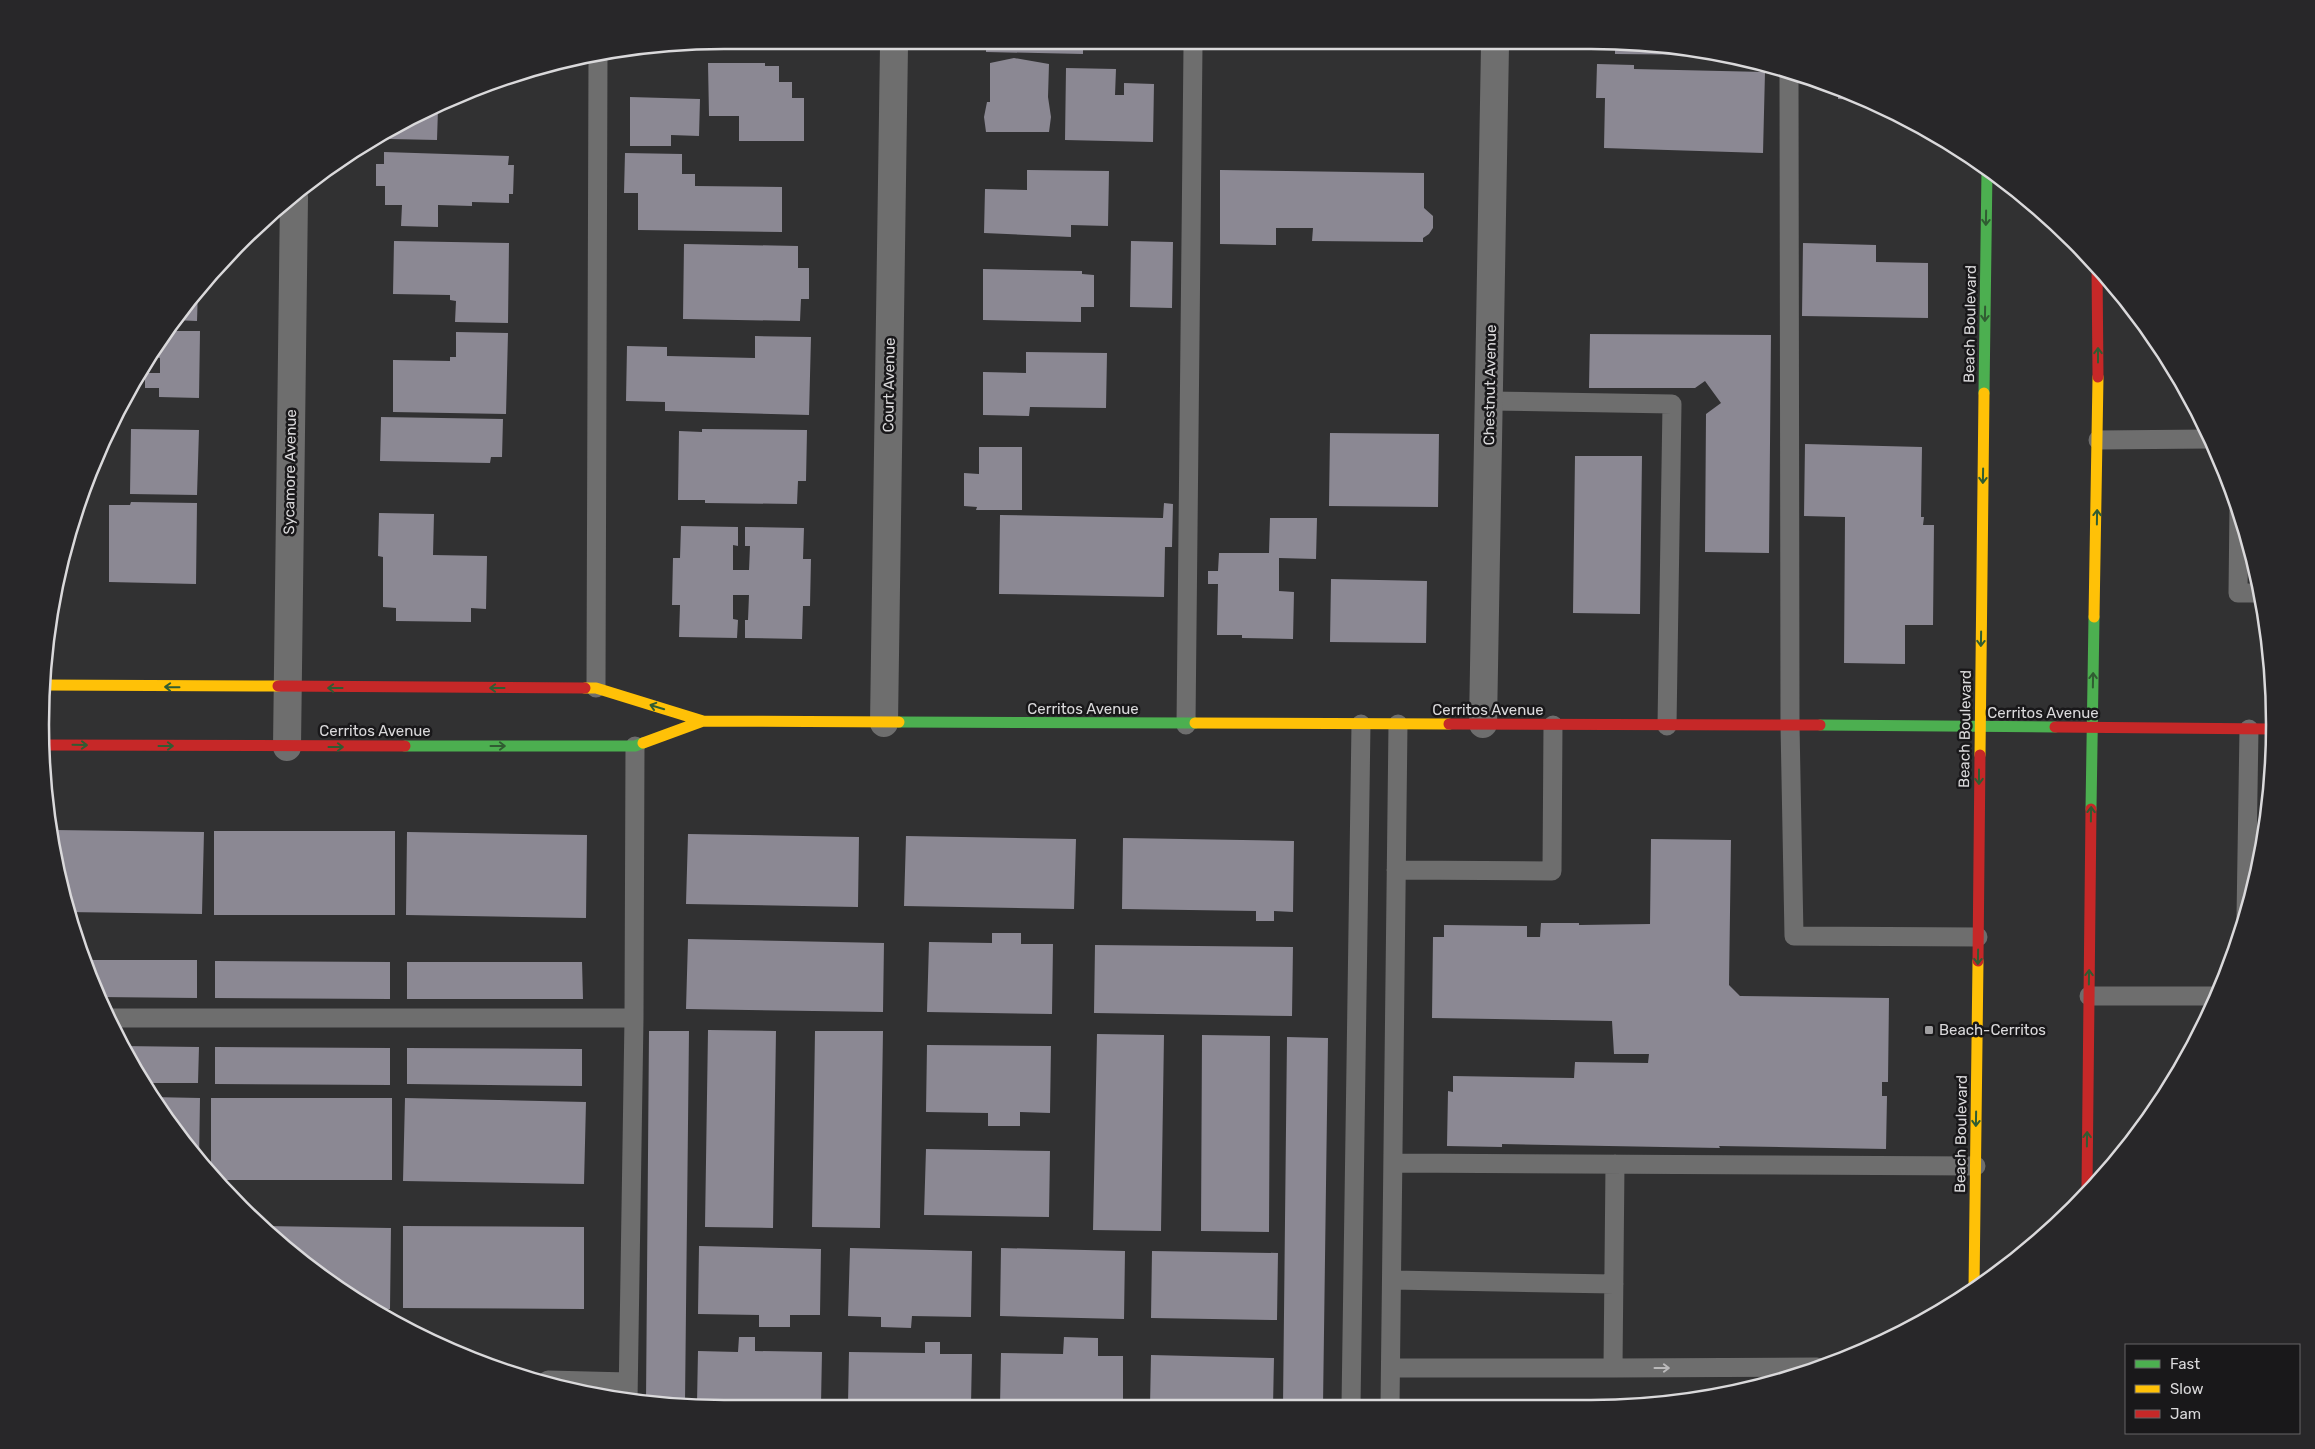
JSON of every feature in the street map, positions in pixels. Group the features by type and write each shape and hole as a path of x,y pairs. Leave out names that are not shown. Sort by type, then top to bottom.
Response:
{"street":[{"name":"Court Avenue","path":"884,723 894,49"},
{"name":"Chestnut Avenue","path":"1483,724 1495,49"},
{"name":"Beach Boulevard","path":"1974,1280 1979,728 1987,178"},
{"name":"Sycamore Avenue","path":"287,747 294,204"},
{"path":"2087,1182 2092,728 2098,440 2097,277"},
{"name":"Cerritos Avenue","path":"50,685 287,688 596,688 704,722 1186,725 1790,725 2266,730"},
{"name":"Cerritos Avenue","path":"49,745 287,747 635,746 704,722"}],"lane":[{"path":"1186,725 1194,49"},
{"path":"596,688 598,61"},
{"path":"1789,79 1790,725 1794,936 1978,937"},
{"path":"1490,401 1672,404 1667,726"},
{"path":"2098,440 2203,439"},
{"path":"2239,536 2238,593 2253,593"},
{"path":"1351,1400 1361,724"},
{"path":"1390,1400 1398,724"},
{"path":"1396,870 1552,870 1553,725"},
{"path":"2247,884 2249,729"},
{"path":"628,1393 634,1018 635,746"},
{"path":"2089,996 2209,996"},
{"path":"116,1018 634,1018"},
{"path":"1393,1163 1976,1166"},
{"path":"1613,1368 1615,1164"},
{"path":"1392,1280 1614,1284"},
{"path":"1391,1368 1798,1367"},
{"path":"565,1380 628,1382"}],"building":[{"path":"986,49 1083,49 1083,54 986,52"},
{"path":"1615,50 1676,55 1615,54"},
{"path":"1014,58 1049,64 1048,97 1051,117 1049,132 986,132 984,117 987,102 990,102 990,63"},
{"path":"708,63 765,63 765,66 779,66 779,82 792,82 792,98 804,98 804,141 739,141 739,116 709,116"},
{"path":"1597,64 1634,65 1634,69 1765,72 1763,153 1604,148 1605,98 1596,98"},
{"path":"1066,68 1116,69 1115,95 1124,95 1124,83 1154,84 1153,142 1065,140"},
{"path":"630,97 700,99 699,136 671,135 671,146 630,146"},
{"path":"438,113 437,140 390,139 390,137"},
{"path":"384,152 509,156 508,165 514,165 513,194 509,194 509,203 472,202 472,206 438,205 438,227 401,226 402,205 385,205 385,186 376,186 376,164 384,164"},
{"path":"625,153 682,154 682,174 695,174 695,186 782,187 782,232 638,230 638,193 624,193"},
{"path":"1027,170 1109,171 1108,226 1071,225 1071,237 984,233 985,189 1027,190"},
{"path":"1220,170 1424,173 1424,208 1433,216 1433,228 1423,238 1423,242 1312,241 1313,228 1276,228 1276,245 1220,244"},
{"path":"394,241 509,243 508,323 455,322 456,301 450,300 450,295 393,294"},
{"path":"1131,241 1173,242 1172,308 1130,307"},
{"path":"1803,243 1876,245 1876,262 1928,263 1928,318 1802,316"},
{"path":"684,244 798,246 798,268 809,268 809,299 801,299 800,321 683,319"},
{"path":"983,269 1082,271 1082,274 1094,275 1094,307 1081,307 1081,322 983,320"},
{"path":"198,301 197,321 183,320"},
{"path":"176,331 200,331 199,398 159,397 159,388 145,388 145,378 148,373 160,373 160,358 158,357"},
{"path":"456,332 508,333 506,414 393,412 393,360 450,361 450,357 456,357"},
{"path":"1590,334 1771,335 1769,553 1705,552 1706,414 1721,403 1705,381 1695,388 1589,388"},
{"path":"755,336 811,337 809,415 665,411 665,402 626,401 627,346 667,347 667,356 755,358"},
{"path":"1026,352 1107,353 1106,408 1030,407 1029,416 983,415 983,372 1026,373"},
{"path":"381,417 503,419 502,457 491,457 490,463 380,461"},
{"path":"131,429 199,430 197,495 130,494"},
{"path":"702,429 807,430 806,481 798,481 797,504 705,503 705,500 678,500 679,431 702,432"},
{"path":"1330,433 1439,434 1438,507 1329,506"},
{"path":"1805,444 1922,447 1921,517 1924,517 1923,525 1934,525 1933,625 1905,625 1905,664 1844,663 1845,517 1804,516"},
{"path":"979,447 1022,447 1022,510 976,510 977,507 964,506 964,473 979,474"},
{"path":"1575,456 1642,456 1640,614 1573,613"},
{"path":"131,502 197,503 196,584 109,582 109,505 130,505"},
{"path":"1164,503 1173,504 1172,547 1165,547 1164,597 999,594 1000,515 1163,518"},
{"path":"379,513 434,514 433,555 487,556 486,609 471,608 471,622 396,621 396,608 383,607 383,557 378,556"},
{"path":"1270,518 1317,518 1316,559 1279,558 1279,591 1294,592 1293,639 1242,638 1242,635 1217,635 1218,584 1208,584 1208,571 1218,571 1219,553 1269,553"},
{"path":"681,526 738,527 738,546 733,545 733,570 749,570 750,546 745,546 745,527 804,528 803,559 811,559 810,606 803,606 802,639 745,638 745,620 748,620 749,595 733,595 733,619 738,620 737,638 679,637 680,605 672,605 673,558 680,558"},
{"path":"1331,579 1427,581 1426,643 1330,642"},
{"path":"58,830 204,832 202,914 76,912"},
{"path":"214,831 395,831 395,915 214,915"},
{"path":"407,832 587,835 586,918 406,915"},
{"path":"688,834 859,837 858,907 686,904"},
{"path":"906,836 1076,839 1074,909 904,906"},
{"path":"1123,838 1294,841 1293,912 1274,911 1274,921 1256,921 1256,911 1122,909"},
{"path":"1651,839 1731,840 1729,985 1740,996 1889,998 1888,1082 1882,1082 1882,1096 1887,1096 1886,1149 1502,1144 1502,1147 1447,1146 1448,1091 1453,1092 1453,1076 1574,1078 1575,1062 1648,1063 1649,1054 1614,1054 1612,1021 1432,1018 1433,937 1444,937 1444,925 1527,926 1527,937 1540,937 1541,923 1579,923 1579,925 1650,924"},
{"path":"992,933 1021,933 1021,944 1053,944 1052,1014 927,1012 929,942 992,943"},
{"path":"688,939 884,943 883,1012 686,1009"},
{"path":"1095,945 1293,947 1292,1016 1094,1013"},
{"path":"92,960 197,960 197,998 106,997"},
{"path":"215,961 390,962 390,999 215,998"},
{"path":"407,962 582,962 583,999 407,999"},
{"path":"708,1030 776,1031 773,1228 705,1227"},
{"path":"649,1031 689,1031 685,1399 646,1395"},
{"path":"815,1031 883,1031 880,1228 812,1227"},
{"path":"1097,1034 1164,1035 1161,1231 1093,1230"},
{"path":"1202,1035 1270,1036 1269,1232 1201,1231"},
{"path":"1287,1037 1328,1038 1323,1400 1283,1400"},
{"path":"927,1045 1051,1046 1050,1113 1020,1112 1020,1126 988,1126 988,1113 926,1112"},
{"path":"130,1046 199,1047 198,1083 152,1083"},
{"path":"215,1047 390,1048 390,1085 215,1084"},
{"path":"407,1048 582,1049 582,1086 407,1084"},
{"path":"161,1097 200,1098 199,1150"},
{"path":"211,1098 392,1098 392,1180 226,1180 211,1164"},
{"path":"405,1098 586,1102 584,1184 403,1181"},
{"path":"926,1149 1050,1151 1049,1217 924,1215"},
{"path":"272,1226 391,1228 390,1309 385,1309 313,1261"},
{"path":"403,1226 584,1227 584,1309 403,1308"},
{"path":"699,1246 821,1249 820,1315 790,1315 790,1327 759,1327 759,1315 698,1314"},
{"path":"850,1248 972,1251 971,1317 912,1316 911,1328 881,1327 881,1317 848,1316"},
{"path":"1001,1248 1125,1251 1124,1319 1000,1316"},
{"path":"1152,1251 1278,1253 1277,1320 1151,1318"},
{"path":"739,1337 755,1337 755,1351 822,1352 821,1400 697,1399 698,1351 738,1352"},
{"path":"1064,1337 1098,1338 1098,1356 1123,1356 1123,1400 1000,1400 1001,1353 1063,1354"},
{"path":"925,1342 940,1342 940,1354 972,1354 971,1400 848,1400 849,1352 925,1353"},
{"path":"1151,1355 1274,1358 1273,1400 1150,1400"}],"traffic: fast":[{"path":"1984,393 1987,178"},
{"path":"2091,809 2094,617"},
{"path":"899,722 1195,723"},
{"path":"1820,725 2055,727"},
{"path":"405,746 635,746 643,743"}],"traffic: slow":[{"path":"2094,617 2098,377"},
{"path":"1980,755 1984,393"},
{"path":"50,685 278,686"},
{"path":"585,688 596,688 703,721 899,722"},
{"path":"643,743 703,721"},
{"path":"1195,723 1449,724"},
{"path":"1974,1280 1978,961"}],"traffic: jam":[{"path":"2097,277 2098,377"},
{"path":"278,686 585,688"},
{"path":"1449,724 1820,725"},
{"path":"2055,727 2266,729"},
{"path":"49,745 405,746"},
{"path":"1978,961 1980,755"},
{"path":"2087,1182 2091,809"}],"place":[{"name":"Beach-Cerritos","path":"1929,1030"}]}
